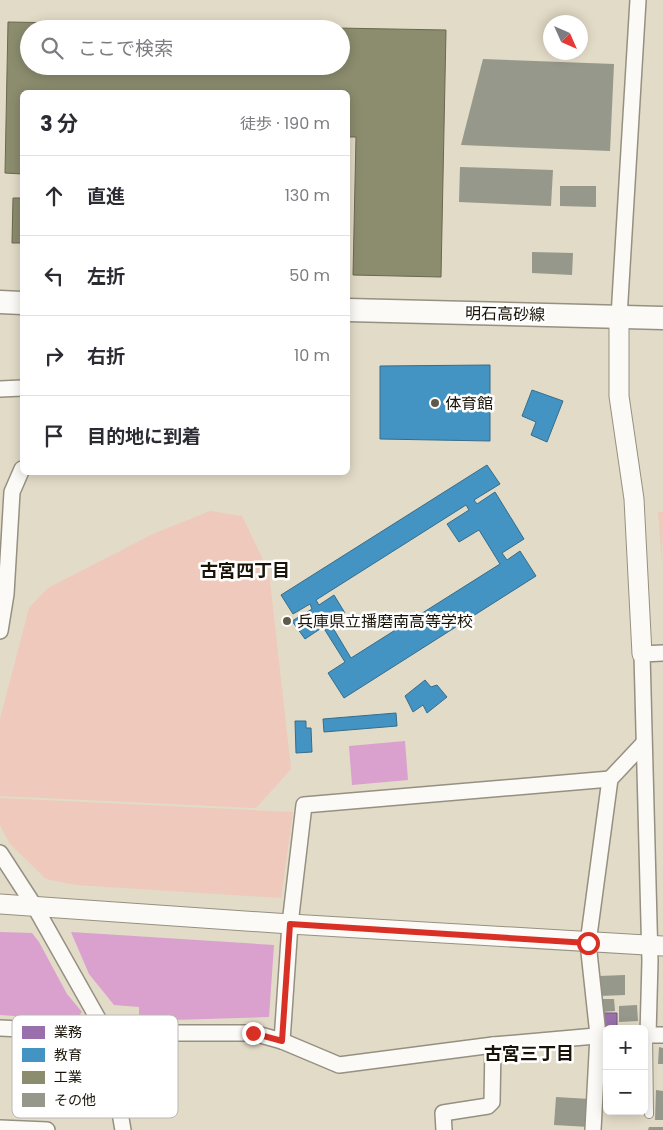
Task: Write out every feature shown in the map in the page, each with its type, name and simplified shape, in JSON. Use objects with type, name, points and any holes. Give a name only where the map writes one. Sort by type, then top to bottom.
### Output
[{"type":"main road","points":[[0,302],[20,303]]},
{"type":"main road","name":"明石高砂線","points":[[350,310],[663,318]]},
{"type":"street","points":[[638,0],[619,317],[619,396],[634,499],[642,654],[644,744],[655,946],[652,1035]]},
{"type":"street","points":[[0,389],[20,388]]},
{"type":"street","points":[[0,631],[6,492],[20,472]]},
{"type":"street","points":[[642,654],[663,653]]},
{"type":"street","points":[[593,1130],[602,1035],[588,943],[610,779],[644,744]]},
{"type":"street","points":[[282,1041],[290,924],[304,805],[610,779]]},
{"type":"street","points":[[0,853],[35,907],[96,1015]]},
{"type":"street","points":[[0,904],[655,946]]},
{"type":"street","points":[[178,1033],[253,1033],[282,1041],[339,1065],[493,1045],[602,1035]]},
{"type":"street","points":[[444,1130],[443,1113],[488,1106],[492,1102],[493,1045]]},
{"type":"street","points":[[0,1128],[47,1130]]},
{"type":"lane","points":[[650,1114],[652,1035]]},
{"type":"shaded area","points":[[210,511],[242,516],[269,572],[291,769],[256,808],[0,796],[0,719],[29,608],[48,588],[153,534]]},
{"type":"shaded area","points":[[658,512],[663,512],[662,564]]},
{"type":"shaded area","points":[[405,741],[408,780],[352,785],[349,746]]},
{"type":"shaded area","points":[[0,798],[293,812],[281,898],[76,885],[46,879],[10,844],[0,825]]},
{"type":"shaded area","points":[[0,932],[32,933],[39,942],[67,994],[82,1012],[79,1015],[0,1015]]},
{"type":"shaded area","points":[[71,932],[274,945],[269,1017],[178,1020],[178,1015],[139,1015],[139,1007],[114,1005],[89,974]]},
{"type":"building: 業務","points":[[599,1013],[617,1013],[617,1025],[603,1025],[603,1028],[600,1028]]},
{"type":"building: 教育","name":"体育館","points":[[490,365],[490,441],[380,439],[380,366]]},
{"type":"building: 教育","points":[[532,390],[563,401],[547,442],[531,435],[536,422],[522,416]]},
{"type":"building: 教育","points":[[487,465],[500,484],[474,500],[477,504],[495,492],[524,539],[502,553],[507,560],[520,551],[536,576],[344,698],[328,673],[345,662],[323,627],[305,639],[292,621],[312,609],[310,604],[293,614],[281,595]],"holes":[[[466,505],[469,510],[447,524],[459,542],[479,530],[500,564],[351,658],[330,623],[345,613],[334,595],[319,605],[316,600]]]},
{"type":"building: 教育","points":[[425,680],[431,687],[437,685],[447,697],[427,713],[423,705],[413,712],[405,696]]},
{"type":"building: 教育","points":[[396,713],[397,726],[324,732],[323,719]]},
{"type":"building: 教育","points":[[295,721],[306,721],[306,728],[311,728],[312,752],[296,753]]},
{"type":"building: 工業","points":[[8,22],[20,22],[20,75],[350,75],[350,28],[446,30],[441,277],[353,275],[356,137],[350,137],[350,90],[20,90],[20,174],[5,173]]},
{"type":"building: 工業","points":[[13,198],[20,198],[20,243],[12,243]]},
{"type":"building: その他","points":[[483,59],[614,64],[610,151],[461,145]]},
{"type":"building: その他","points":[[460,167],[553,170],[551,206],[459,202]]},
{"type":"building: その他","points":[[560,186],[596,186],[596,207],[560,206]]},
{"type":"building: その他","points":[[532,252],[573,253],[572,275],[532,273]]},
{"type":"building: その他","points":[[625,975],[625,995],[600,996],[599,976]]},
{"type":"building: その他","points":[[603,999],[614,999],[615,1011],[603,1012]]},
{"type":"building: その他","points":[[637,1005],[638,1021],[619,1022],[619,1006]]},
{"type":"building: その他","points":[[659,1047],[663,1048],[663,1064],[658,1064]]},
{"type":"building: その他","points":[[656,1090],[663,1091],[663,1120],[655,1120]]},
{"type":"building: その他","points":[[556,1097],[590,1099],[589,1127],[554,1125]]},
{"type":"building: その他","points":[[649,1127],[663,1127],[663,1130],[648,1130]]},
{"type":"place","name":"体育館","points":[[435,403]]},
{"type":"place","name":"兵庫県立播磨南高等学校","points":[[287,621]]},
{"type":"district","name":"古宮四丁目","points":[[245,570]]},
{"type":"district","name":"古宮三丁目","points":[[529,1053]]},
{"type":"route","points":[[253,1033],[282,1041],[290,924],[588,943]]}]
